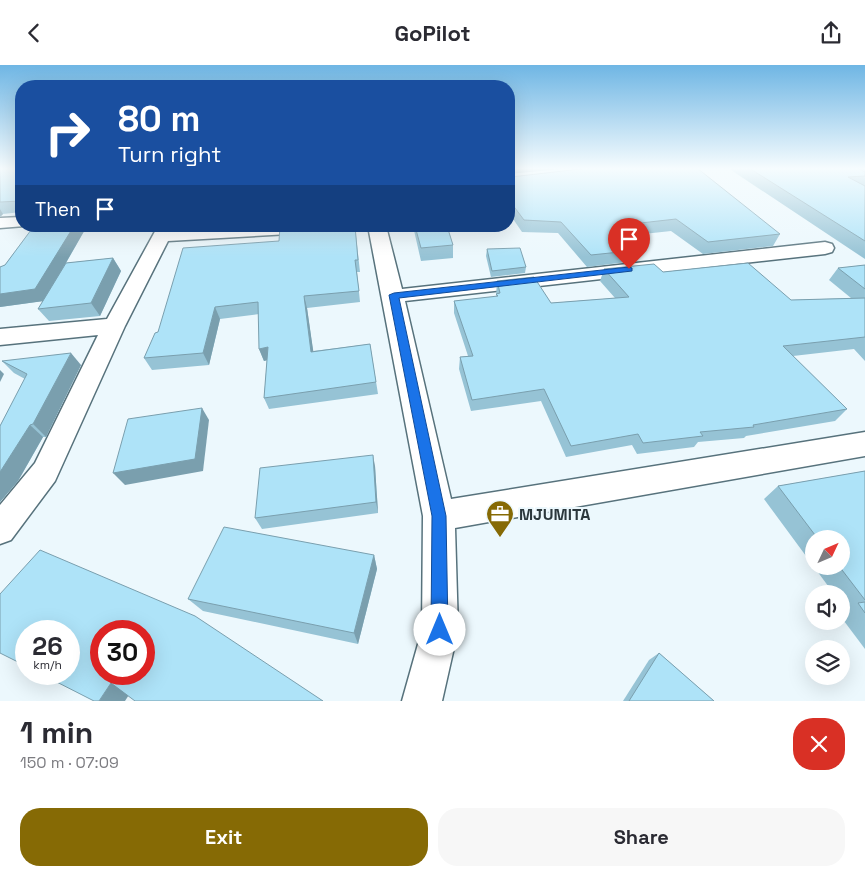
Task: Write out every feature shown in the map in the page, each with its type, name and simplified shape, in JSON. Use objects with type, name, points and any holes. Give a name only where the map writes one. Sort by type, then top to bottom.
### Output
[{"type":"street","points":[[0,223],[15,222]]},
{"type":"street","points":[[0,529],[45,472],[114,327],[164,232]]},
{"type":"street","points":[[378,232],[394,295],[439,516],[440,630],[422,701]]},
{"type":"street","points":[[394,295],[825,248]]},
{"type":"street","points":[[0,337],[114,327]]},
{"type":"street","points":[[439,516],[865,444]]},
{"type":"building","points":[[0,198],[15,198],[15,201],[0,202]]},
{"type":"building","points":[[515,198],[734,198],[780,234],[708,242],[676,219],[614,226],[639,250],[591,255],[561,222],[524,220],[515,208]]},
{"type":"building","points":[[796,198],[865,198],[865,241]]},
{"type":"building","points":[[30,232],[70,232],[35,289],[0,294],[0,267],[5,265]]},
{"type":"building","points":[[280,232],[356,232],[358,260],[355,260],[359,291],[304,296],[311,352],[370,344],[376,382],[264,398],[268,347],[259,349],[258,302],[215,307],[203,353],[144,358],[155,333],[158,332],[183,248],[279,241]]},
{"type":"building","points":[[417,232],[449,232],[453,245],[421,248]]},
{"type":"building","points":[[520,248],[526,267],[492,271],[487,249]]},
{"type":"building","points":[[113,258],[91,303],[38,309],[66,263]]},
{"type":"building","points":[[748,263],[791,300],[865,298],[865,337],[783,346],[847,409],[753,425],[754,427],[700,432],[703,436],[643,443],[638,434],[571,446],[544,389],[472,400],[460,357],[473,356],[454,301],[498,296],[496,294],[500,293],[497,281],[534,277],[551,303],[629,297],[604,269],[654,264],[663,272]]},
{"type":"building","points":[[865,265],[865,289],[838,268]]},
{"type":"building","points":[[71,353],[33,424],[30,425],[0,472],[0,426],[27,374],[2,361]]},
{"type":"building","points":[[202,408],[195,459],[113,473],[128,419]]},
{"type":"building","points":[[373,455],[376,502],[255,518],[260,468]]},
{"type":"building","points":[[865,471],[865,600],[846,575],[850,575],[850,530],[811,530],[778,486]]},
{"type":"building","points":[[224,527],[374,555],[354,633],[188,599]]},
{"type":"building","points":[[40,550],[195,616],[323,701],[135,701],[114,685],[155,685],[155,620],[90,620],[90,685],[110,685],[99,701],[94,701],[63,685],[80,685],[80,620],[15,620],[15,660],[0,653],[0,594]]},
{"type":"building","points":[[865,602],[865,613],[858,603]]},
{"type":"building","points":[[659,653],[714,701],[629,701]]},
{"type":"place","name":"MJUMITA","points":[[500,538]]},
{"type":"route","points":[[440,630],[439,516],[394,295],[629,269]]}]
